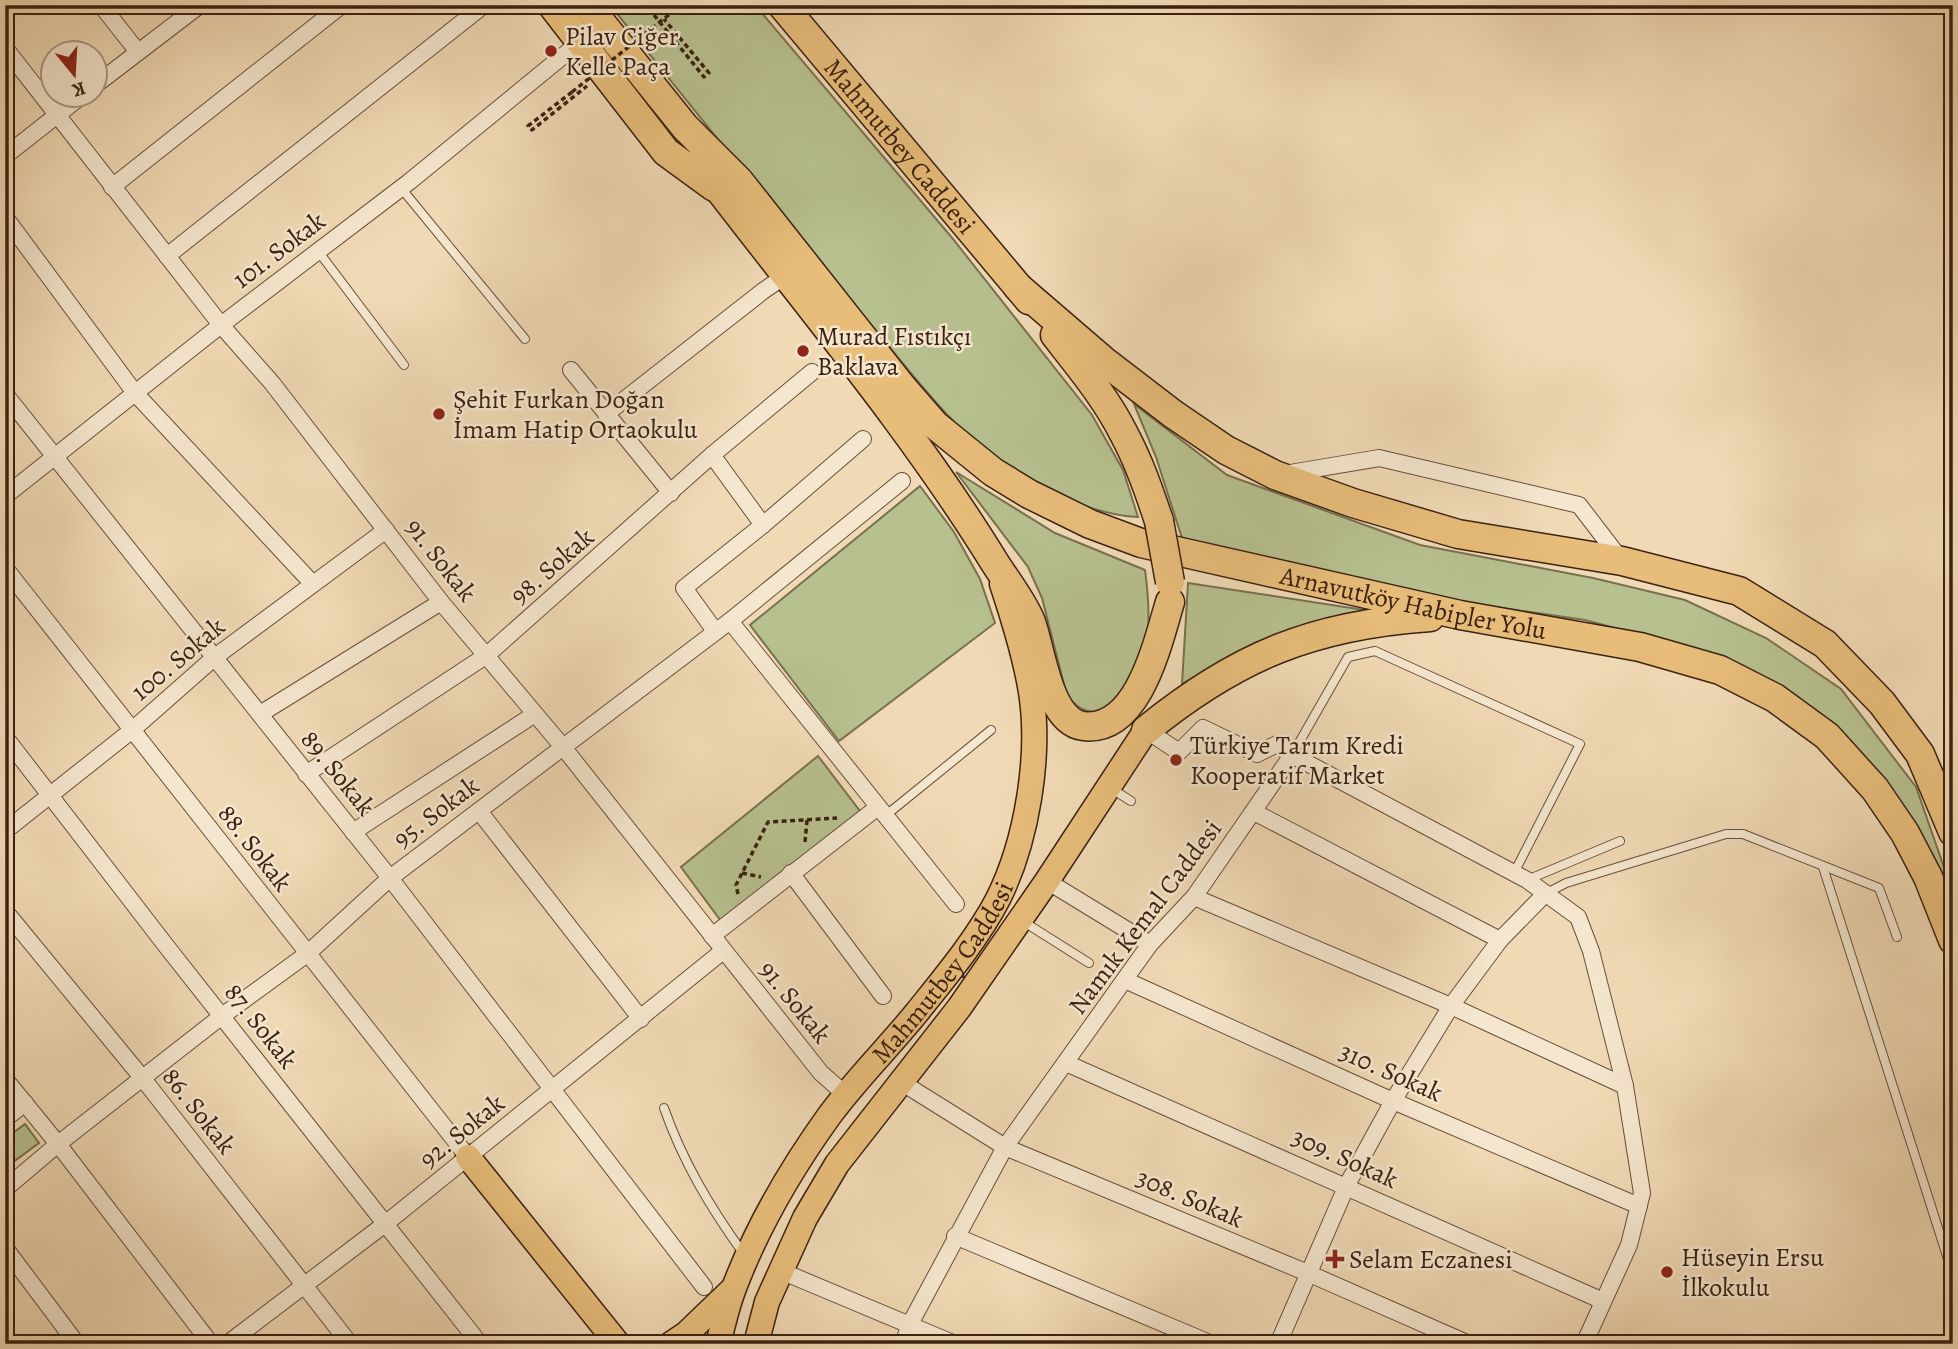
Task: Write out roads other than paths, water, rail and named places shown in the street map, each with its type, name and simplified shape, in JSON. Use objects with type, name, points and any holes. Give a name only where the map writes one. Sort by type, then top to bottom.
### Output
[{"type":"highway","points":[[552,5],[666,152],[722,193]]},
{"type":"highway","points":[[587,5],[685,127],[722,193],[952,496],[1030,620],[1050,688],[1060,710],[1070,721],[1082,726],[1097,725],[1111,721],[1124,710],[1139,689],[1153,659],[1170,592]]},
{"type":"highway","name":"Mahmutbey Caddesi","points":[[782,5],[1018,287]]},
{"type":"highway","name":"Arnavutköy Habipler Yolu","points":[[685,127],[738,181],[902,387],[936,425],[993,472],[1029,494],[1090,524],[1141,543],[1460,615],[1640,648],[1720,670],[1775,698],[1827,736],[1875,789],[1911,844],[1928,877],[1953,940]]},
{"type":"highway","points":[[785,276],[831,299]]},
{"type":"highway","points":[[1018,287],[1104,361],[1172,414],[1226,450],[1275,475],[1353,503],[1458,534],[1622,561],[1739,591],[1825,643],[1882,703],[1920,754],[1953,832]]},
{"type":"highway","points":[[1018,287],[1098,391],[1124,432],[1146,481],[1159,521],[1170,592],[1169,635],[1165,664],[1146,730]]},
{"type":"highway","points":[[1146,730],[1202,688],[1242,664],[1277,648],[1350,627],[1460,615]]},
{"type":"main road","name":"Mahmutbey Caddesi","points":[[718,1344],[733,1289],[768,1212],[805,1152],[846,1095],[918,1012],[979,930],[998,898],[1012,865],[1027,811],[1035,744],[1031,693],[1018,634],[994,561]]},
{"type":"main road","name":"Mahmutbey Caddesi","points":[[756,1344],[767,1302],[805,1218],[837,1164],[959,1007],[1047,881],[1146,730]]},
{"type":"main road","points":[[468,1157],[618,1344]]},
{"type":"main road","points":[[671,1344],[686,1334],[733,1289]]},
{"type":"street","points":[[101,5],[138,52]]},
{"type":"street","points":[[108,75],[200,5]]},
{"type":"street","points":[[112,187],[342,5]]},
{"type":"street","points":[[167,256],[484,5]]},
{"type":"street","name":"101. Sokak","points":[[5,496],[221,325],[401,188],[580,42]]},
{"type":"street","name":"91. Sokak","points":[[5,48],[221,325],[272,383],[441,601],[563,747],[821,1073],[846,1095]]},
{"type":"street","points":[[5,156],[66,108]]},
{"type":"street","points":[[5,217],[135,393],[312,583]]},
{"type":"street","points":[[607,414],[763,290],[785,276]]},
{"type":"street","points":[[571,370],[671,493]]},
{"type":"street","name":"98. Sokak","points":[[306,774],[487,656],[712,455],[812,372]]},
{"type":"street","name":"89. Sokak","points":[[5,394],[390,878],[704,1287]]},
{"type":"street","points":[[715,632],[684,588],[763,525],[863,439]]},
{"type":"street","points":[[712,455],[763,525]]},
{"type":"street","points":[[1275,475],[1378,458],[1579,505],[1622,561]]},
{"type":"street","name":"95. Sokak","points":[[5,1189],[58,1144],[144,1080],[222,1016],[307,954],[390,878],[730,621],[902,481]]},
{"type":"street","name":"100. Sokak","points":[[5,831],[131,731],[215,657],[386,530]]},
{"type":"street","name":"88. Sokak","points":[[5,568],[468,1157]]},
{"type":"street","points":[[260,714],[441,601]]},
{"type":"street","points":[[730,621],[956,904]]},
{"type":"street","points":[[353,832],[535,714]]},
{"type":"street","points":[[1146,730],[1179,752],[1203,728],[1257,754],[1277,744],[1292,755],[1520,876],[1578,917],[1591,951],[1625,1086],[1642,1193],[1629,1245],[1584,1344]]},
{"type":"street","name":"87. Sokak","points":[[5,737],[480,1344]]},
{"type":"street","name":"Namık Kemal Caddesi","points":[[903,1344],[910,1324],[955,1236],[1005,1147],[1150,944],[1194,897],[1292,755]]},
{"type":"street","points":[[479,811],[640,1019]]},
{"type":"street","points":[[712,936],[864,816],[881,811]]},
{"type":"street","points":[[1254,812],[1500,940]]},
{"type":"street","points":[[791,873],[883,996]]},
{"type":"street","points":[[1047,881],[1150,944]]},
{"type":"street","points":[[1278,1344],[1347,1185],[1393,1101],[1451,1006],[1500,940],[1545,894]]},
{"type":"street","points":[[1194,897],[1451,1006],[1625,1086]]},
{"type":"street","name":"86. Sokak","points":[[5,911],[144,1080],[350,1344]]},
{"type":"street","name":"92. Sokak","points":[[227,1344],[385,1224],[723,951]]},
{"type":"street","name":"310. Sokak","points":[[1125,980],[1393,1101],[1639,1206]]},
{"type":"street","name":"309. Sokak","points":[[1066,1063],[1347,1185],[1603,1301]]},
{"type":"street","points":[[5,1079],[211,1344]]},
{"type":"street","name":"308. Sokak","points":[[901,1082],[1005,1147],[1310,1274],[1469,1344]]},
{"type":"street","points":[[5,1119],[25,1103]]},
{"type":"street","points":[[955,1236],[1212,1344]]},
{"type":"street","points":[[5,1248],[77,1344]]},
{"type":"street","points":[[781,1271],[954,1344]]},
{"type":"lane","points":[[401,188],[525,339]]},
{"type":"lane","points":[[318,251],[404,365]]},
{"type":"lane","points":[[1292,755],[1348,657],[1375,651],[1580,744],[1520,876]]},
{"type":"lane","points":[[881,811],[991,730]]},
{"type":"lane","points":[[1109,788],[1130,801]]},
{"type":"lane","points":[[1545,894],[1566,883],[1726,834],[1743,834],[1879,888],[1897,937]]},
{"type":"lane","points":[[1520,876],[1620,841]]},
{"type":"lane","points":[[1823,867],[1953,1275]]},
{"type":"lane","points":[[1020,919],[1089,963]]},
{"type":"lane","points":[[664,1108],[684,1160],[697,1184],[747,1259]]},
{"type":"place","name":"Pilav Ciğer Kelle Paça","points":[[551,51]]},
{"type":"place","name":"Murad Fıstıkçı Baklava","points":[[803,351]]},
{"type":"place","name":"Şehit Furkan Doğan İmam Hatip Ortaokulu","points":[[439,414]]},
{"type":"place","name":"Türkiye Tarım Kredi Kooperatif Market","points":[[1176,760]]},
{"type":"place","name":"Selam Eczanesi","points":[[1335,1259]]},
{"type":"place","name":"Hüseyin Ersu İlkokulu","points":[[1667,1272]]}]
